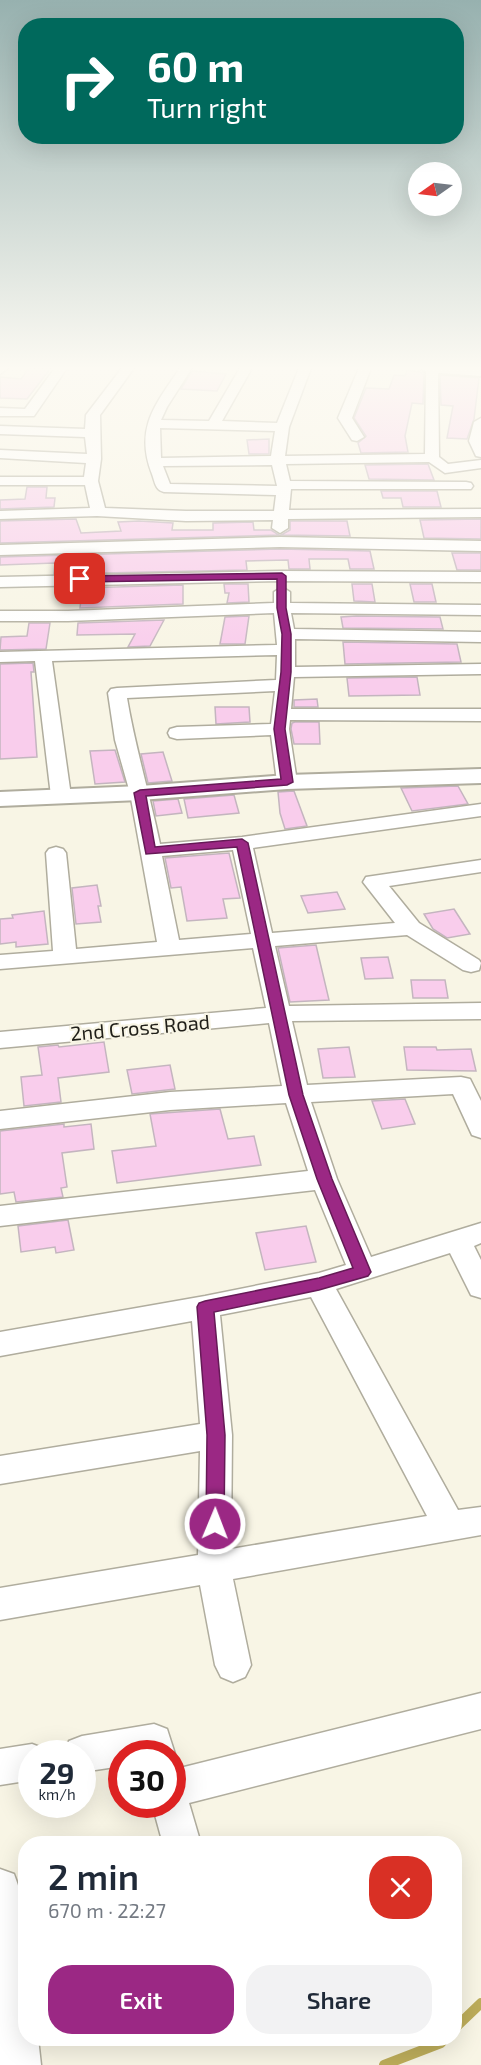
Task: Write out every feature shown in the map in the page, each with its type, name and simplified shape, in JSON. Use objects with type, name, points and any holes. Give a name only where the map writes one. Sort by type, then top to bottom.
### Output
[{"type":"street","points":[[94,464],[92,482],[99,508],[97,512]]},
{"type":"street","points":[[155,464],[164,488],[466,486]]},
{"type":"street","points":[[279,464],[284,488],[281,514],[281,559],[282,608],[286,642],[281,722],[287,782]]},
{"type":"street","points":[[440,464],[466,486],[474,490],[481,490]]},
{"type":"street","points":[[445,469],[478,464]]},
{"type":"street","points":[[0,481],[92,482]]},
{"type":"street","points":[[0,515],[97,512],[186,516],[481,513]]},
{"type":"street","points":[[0,582],[281,559],[481,546]]},
{"type":"street","points":[[0,550],[281,559],[481,577]]},
{"type":"street","points":[[0,616],[68,616],[282,608],[481,610]]},
{"type":"street","points":[[0,657],[43,657],[286,642],[481,637]]},
{"type":"street","points":[[43,657],[61,796]]},
{"type":"street","points":[[170,948],[140,793],[124,740],[117,693],[285,678],[481,669]]},
{"type":"street","points":[[177,733],[281,722],[481,715]]},
{"type":"street","points":[[0,799],[140,793],[287,782],[481,776]]},
{"type":"street","points":[[150,851],[242,843],[481,810]]},
{"type":"street","points":[[242,843],[296,1095],[324,1179],[363,1272]]},
{"type":"street","points":[[56,853],[65,956]]},
{"type":"street","points":[[471,965],[411,928],[374,882],[481,866]]},
{"type":"street","points":[[0,962],[411,928]]},
{"type":"street","name":"2nd Cross Road","points":[[0,1040],[280,1014],[481,1011]]},
{"type":"street","points":[[0,1120],[170,1101],[471,1084],[481,1129]]},
{"type":"street","points":[[0,1216],[324,1179]]},
{"type":"street","points":[[0,1344],[319,1284],[470,1237],[481,1287]]},
{"type":"street","points":[[0,1604],[466,1524],[319,1284]]},
{"type":"street","points":[[205,1307],[216,1435],[214,1568],[233,1665]]},
{"type":"street","points":[[0,1470],[216,1435]]},
{"type":"street","points":[[186,1786],[481,1712]]},
{"type":"street","points":[[0,1767],[18,1764]]},
{"type":"street","points":[[175,1818],[180,1836]]},
{"type":"street","points":[[0,1888],[20,2065]]},
{"type":"building","points":[[428,464],[434,480],[369,479],[365,465]]},
{"type":"building","points":[[27,487],[47,487],[46,498],[55,498],[54,507],[0,509],[0,500],[25,499]]},
{"type":"building","points":[[381,491],[437,491],[441,507],[403,507],[401,498],[383,498]]},
{"type":"building","points":[[76,519],[81,533],[121,531],[118,522],[173,523],[172,530],[213,530],[213,523],[253,522],[254,530],[271,530],[279,535],[0,543],[0,521]]},
{"type":"building","points":[[481,519],[481,539],[424,538],[420,520]]},
{"type":"building","points":[[290,521],[347,521],[350,536],[281,535],[290,530]]},
{"type":"building","points":[[280,549],[370,551],[374,569],[350,569],[348,559],[309,559],[310,569],[289,569],[288,560],[246,561],[247,570],[54,574],[55,563],[0,565],[0,557]]},
{"type":"building","points":[[452,553],[481,553],[481,570],[457,570]]},
{"type":"building","points":[[224,584],[248,584],[249,602],[227,603],[229,593],[225,593]]},
{"type":"building","points":[[352,584],[372,584],[375,602],[354,601]]},
{"type":"building","points":[[410,584],[432,584],[436,602],[414,602]]},
{"type":"building","points":[[183,585],[183,604],[80,608],[82,588]]},
{"type":"building","points":[[249,616],[245,644],[220,644],[225,617]]},
{"type":"building","points":[[341,617],[440,617],[443,629],[343,628]]},
{"type":"building","points":[[164,620],[150,646],[128,647],[135,634],[77,635],[78,623]]},
{"type":"building","points":[[29,623],[50,623],[46,649],[0,650],[1,637],[27,636]]},
{"type":"building","points":[[343,642],[457,644],[461,662],[345,664]]},
{"type":"building","points":[[33,663],[34,672],[31,672],[37,757],[0,759],[0,664]]},
{"type":"building","points":[[417,677],[420,695],[349,696],[347,678]]},
{"type":"building","points":[[317,699],[318,707],[294,707],[294,700]]},
{"type":"building","points":[[215,707],[249,707],[250,722],[216,724]]},
{"type":"building","points":[[319,722],[320,744],[294,744],[291,729],[292,723]]},
{"type":"building","points":[[115,750],[125,782],[95,784],[90,751]]},
{"type":"building","points":[[163,752],[172,781],[148,783],[141,754]]},
{"type":"building","points":[[458,786],[468,804],[412,811],[401,788]]},
{"type":"building","points":[[294,791],[307,826],[285,829],[280,813],[278,792]]},
{"type":"building","points":[[234,795],[239,813],[188,818],[184,799]]},
{"type":"building","points":[[178,799],[182,813],[156,816],[153,801]]},
{"type":"building","points":[[229,853],[240,898],[223,899],[227,918],[187,921],[181,887],[171,888],[165,858]]},
{"type":"building","points":[[97,885],[101,922],[76,924],[72,888]]},
{"type":"building","points":[[337,892],[345,909],[308,913],[301,896]]},
{"type":"building","points":[[454,909],[470,934],[447,938],[433,929],[424,914]]},
{"type":"building","points":[[44,911],[48,944],[16,947],[16,942],[0,944],[0,919]]},
{"type":"building","points":[[316,945],[329,1000],[290,1002],[278,948]]},
{"type":"building","points":[[388,957],[393,978],[365,979],[361,958]]},
{"type":"building","points":[[411,980],[445,980],[448,998],[413,998]]},
{"type":"building","points":[[104,1042],[109,1072],[58,1078],[61,1102],[24,1106],[21,1077],[42,1075],[38,1047]]},
{"type":"building","points":[[349,1047],[355,1077],[323,1078],[318,1049]]},
{"type":"building","points":[[404,1047],[436,1047],[437,1050],[471,1049],[476,1071],[407,1070]]},
{"type":"building","points":[[170,1065],[175,1089],[132,1094],[127,1070]]},
{"type":"building","points":[[405,1099],[415,1124],[382,1129],[372,1101]]},
{"type":"building","points":[[220,1109],[228,1139],[254,1136],[261,1165],[117,1183],[112,1151],[156,1146],[150,1114]]},
{"type":"building","points":[[64,1124],[64,1127],[91,1124],[94,1149],[62,1153],[67,1187],[61,1188],[63,1197],[16,1202],[14,1192],[0,1194],[0,1131]]},
{"type":"building","points":[[68,1220],[74,1250],[56,1253],[55,1247],[21,1252],[18,1226]]},
{"type":"building","points":[[306,1226],[316,1262],[265,1270],[256,1233]]},
{"type":"waterway","points":[[462,2021],[481,2003]]},
{"type":"waterway","points":[[384,2065],[433,2046]]},
{"type":"route","points":[[80,579],[282,576],[286,672],[280,729],[287,782],[140,793],[150,851],[242,843],[296,1095],[324,1179],[363,1272],[319,1284],[205,1307],[216,1435],[215,1524]]}]
